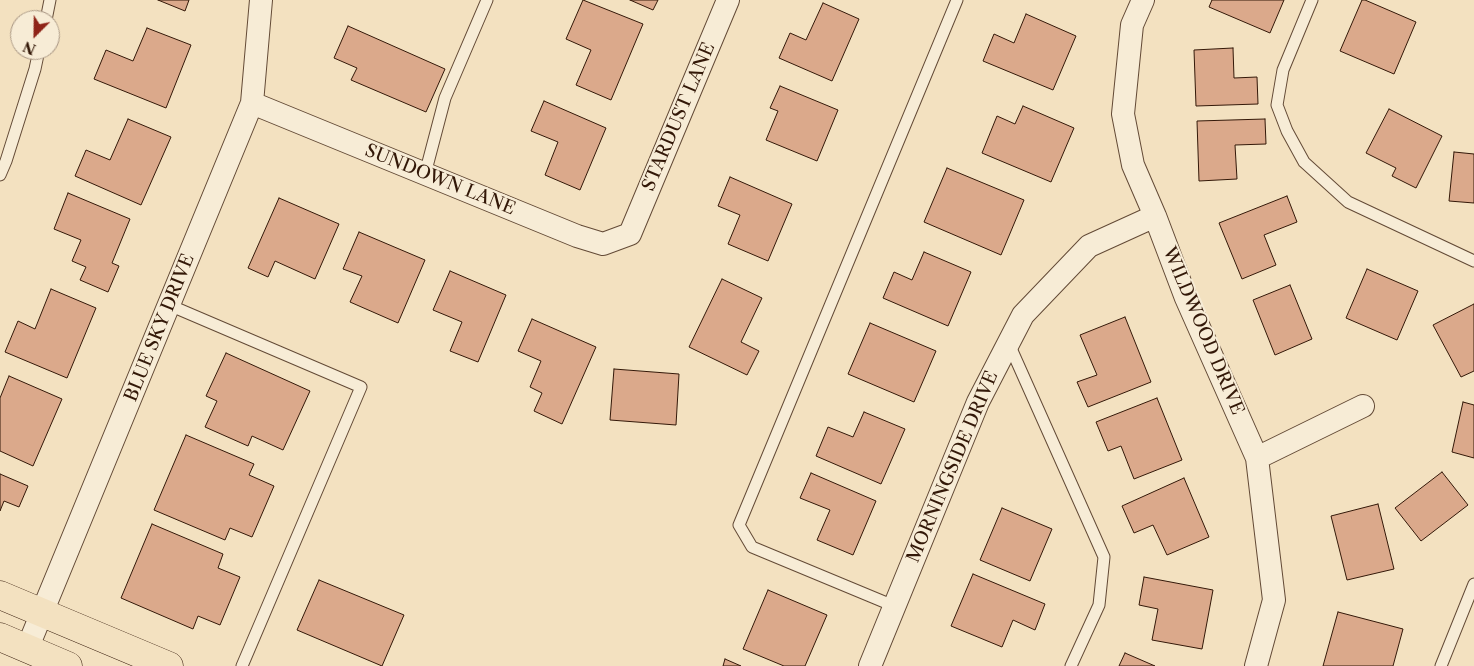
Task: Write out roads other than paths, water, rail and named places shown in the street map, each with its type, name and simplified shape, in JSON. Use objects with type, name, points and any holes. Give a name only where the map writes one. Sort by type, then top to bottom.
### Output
[{"type":"main road","points":[[0,594],[169,666]]},
{"type":"main road","points":[[0,637],[68,666]]},
{"type":"street","name":"BLUE SKY DRIVE","points":[[27,649],[252,104],[261,0]]},
{"type":"street","name":"STARDUST LANE","points":[[630,234],[728,0]]},
{"type":"street","name":"WILDWOOD DRIVE","points":[[1142,0],[1132,25],[1123,114],[1133,165],[1155,216],[1186,298],[1257,458],[1274,600],[1256,666]]},
{"type":"street","name":"SUNDOWN LANE","points":[[252,104],[577,236],[603,244],[630,234]]},
{"type":"street","name":"MORNINGSIDE DRIVE","points":[[870,666],[978,402],[1023,315],[1089,246],[1155,216]]},
{"type":"street","points":[[1257,458],[1363,406]]},
{"type":"lane","points":[[425,174],[445,98],[487,0]]},
{"type":"lane","points":[[894,606],[752,547],[739,525],[956,0]]},
{"type":"lane","points":[[1312,0],[1283,70],[1277,105],[1287,131],[1304,162],[1348,202],[1474,261]]},
{"type":"lane","points":[[0,176],[37,60]]},
{"type":"lane","points":[[170,304],[361,387],[242,666]]},
{"type":"lane","points":[[1008,343],[1104,557],[1099,605],[1072,666]]},
{"type":"lane","points":[[1441,666],[1474,584]]}]
